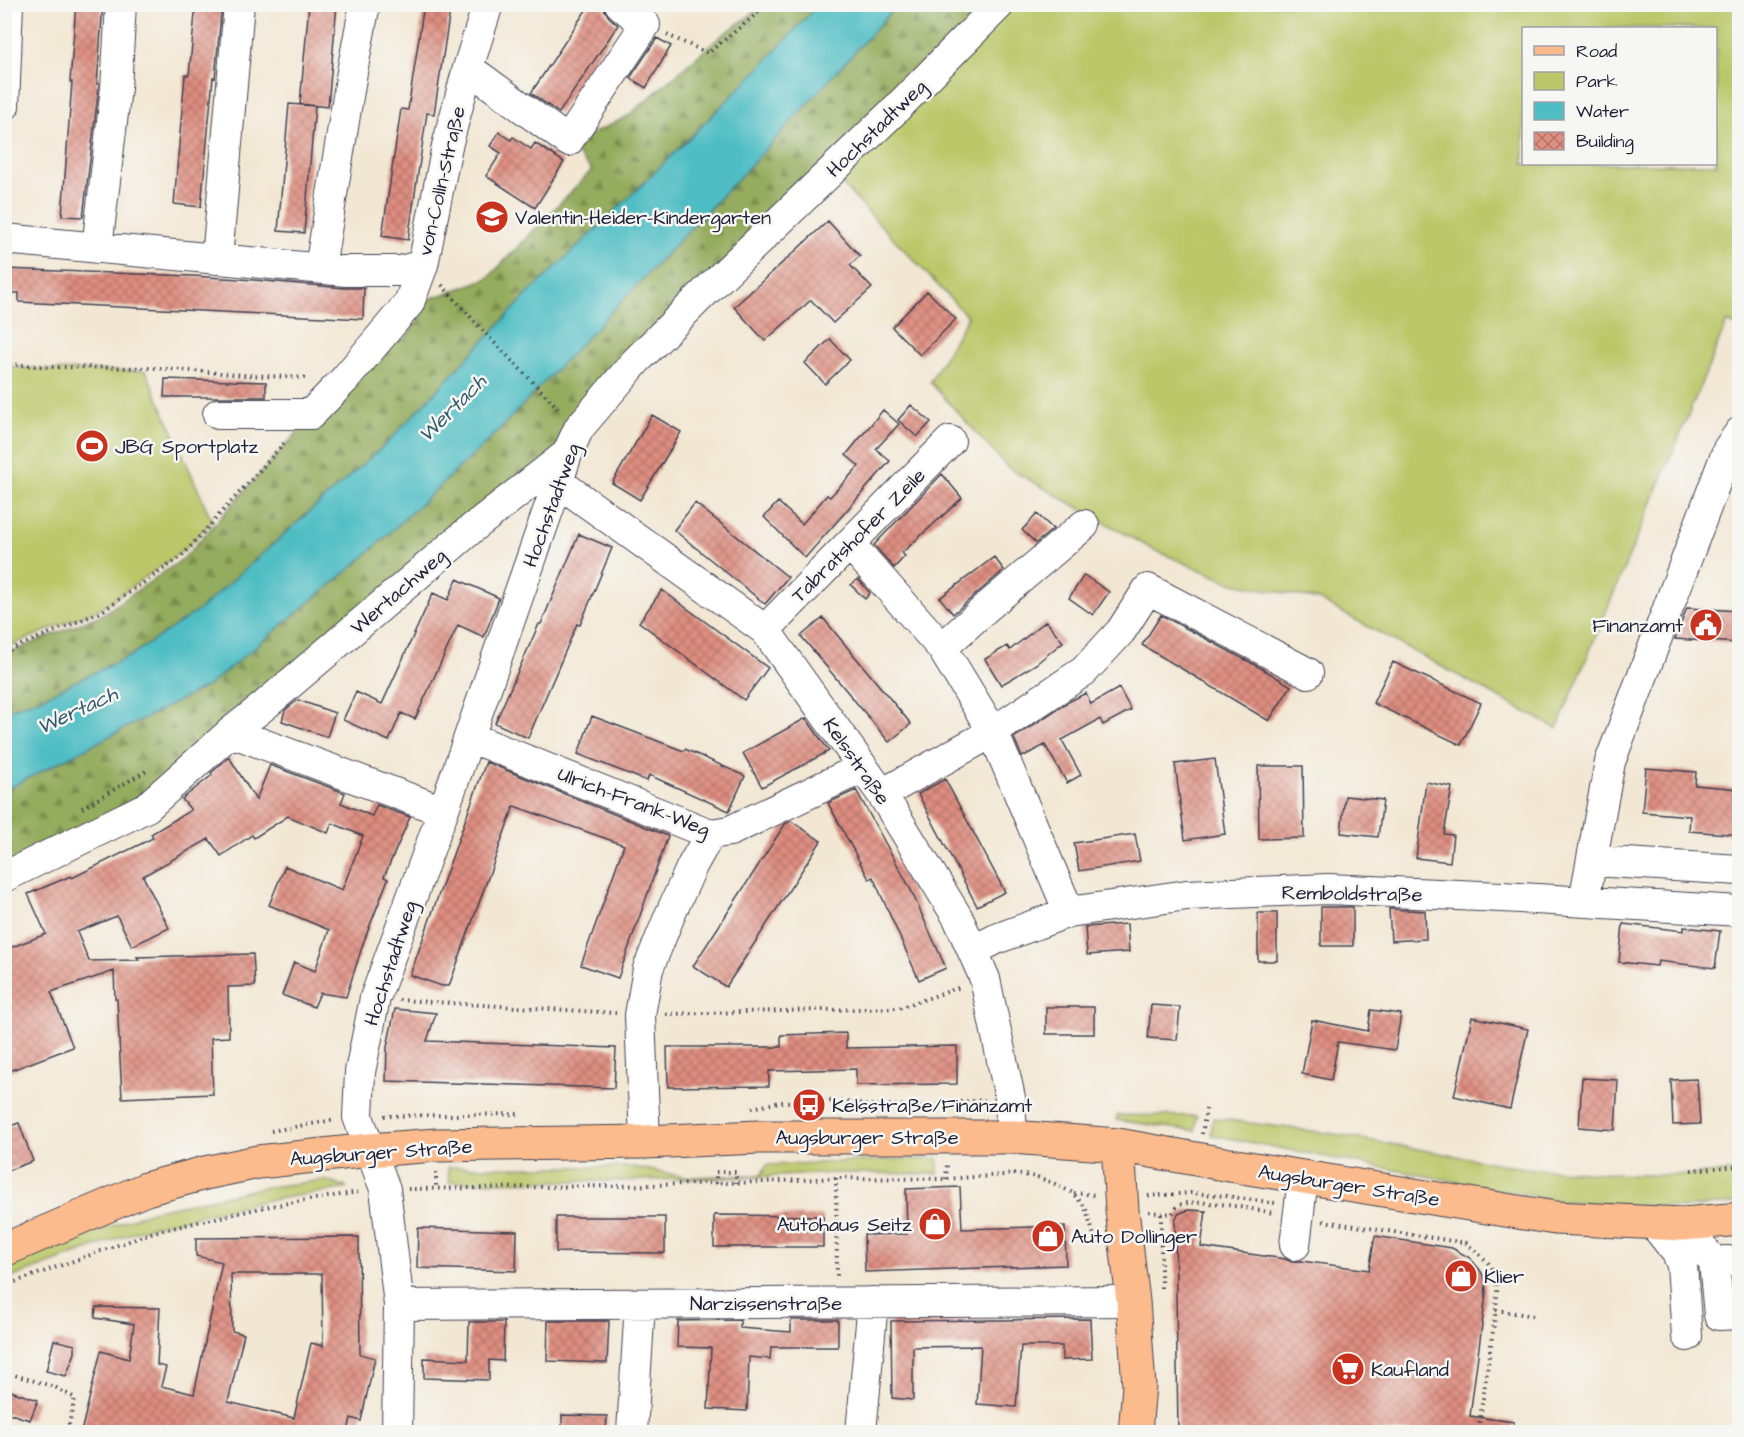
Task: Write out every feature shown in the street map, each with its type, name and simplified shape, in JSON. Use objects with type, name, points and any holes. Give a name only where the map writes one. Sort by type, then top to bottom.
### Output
[{"type":"main road","name":"Augsburger Straße","points":[[4,1250],[146,1189],[258,1162],[436,1145],[645,1142],[759,1137],[1012,1137],[1118,1145],[1303,1178],[1555,1218],[1669,1224],[1740,1219]]},
{"type":"main road","points":[[1118,1145],[1139,1386],[1135,1432]]},
{"type":"street","points":[[4,106],[9,4]]},
{"type":"street","points":[[97,248],[116,88],[121,4]]},
{"type":"street","points":[[217,259],[239,4]]},
{"type":"street","points":[[320,268],[365,4]]},
{"type":"street","name":"von-Colln-Straße","points":[[4,239],[346,271],[401,271],[423,265],[447,146],[488,4]]},
{"type":"street","points":[[468,68],[568,141],[645,25],[620,4]]},
{"type":"street","name":"Hochstadtweg","points":[[397,1432],[399,1305],[385,1189],[358,1117],[360,1072],[375,998],[443,812],[567,454],[579,428],[636,361],[893,112],[1000,4]]},
{"type":"street","points":[[218,414],[311,414],[345,379],[409,303],[423,265]]},
{"type":"street","points":[[1584,901],[1610,762],[1728,449],[1740,432]]},
{"type":"street","name":"Tabratshofer Zeile","points":[[765,630],[950,441]]},
{"type":"street","name":"Wertachweg","points":[[4,877],[147,807],[231,732],[470,530],[567,454]]},
{"type":"street","name":"Kelsstraße","points":[[558,482],[765,630],[882,794],[958,918],[985,979],[1010,1098],[1012,1137]]},
{"type":"street","points":[[942,648],[1084,525]]},
{"type":"street","points":[[850,543],[942,648],[993,732],[1069,912]]},
{"type":"street","points":[[882,794],[993,732],[1084,670],[1121,632],[1148,589],[1308,673]]},
{"type":"street","points":[[231,732],[443,812]]},
{"type":"street","name":"Ulrich-Frank-Weg","points":[[469,737],[711,834],[730,831],[862,768]]},
{"type":"street","points":[[645,1142],[640,1015],[648,969],[679,895],[711,834]]},
{"type":"street","points":[[1593,861],[1740,870]]},
{"type":"street","name":"Remboldstraße","points":[[973,951],[996,939],[1069,912],[1187,895],[1328,889],[1740,911]]},
{"type":"street","points":[[1297,1231],[1303,1178]]},
{"type":"street","points":[[1669,1224],[1721,1273],[1719,1315],[1740,1314]]},
{"type":"street","points":[[1669,1224],[1682,1265],[1687,1336]]},
{"type":"street","name":"Narzissenstraße","points":[[399,1305],[1133,1301]]},
{"type":"street","points":[[861,1432],[873,1302]]},
{"type":"street","points":[[632,1432],[640,1304]]},
{"type":"path","points":[[645,25],[708,53],[770,4]]},
{"type":"path","points":[[423,265],[561,411]]},
{"type":"path","points":[[4,364],[53,368],[156,368],[245,375],[345,379]]},
{"type":"path","points":[[4,652],[101,612],[182,557],[311,414]]},
{"type":"path","points":[[73,813],[151,768]]},
{"type":"path","points":[[375,998],[640,1015],[899,1008],[985,979]]},
{"type":"path","points":[[1691,1170],[1740,1166]]},
{"type":"path","points":[[716,1184],[716,1172],[736,1172],[736,1183]]},
{"type":"path","points":[[4,1286],[154,1232],[270,1206],[385,1189],[716,1184],[836,1178],[946,1179],[1018,1174],[1036,1177],[1055,1184],[1073,1193],[1085,1207]]},
{"type":"path","points":[[836,1178],[837,1303]]},
{"type":"path","points":[[1161,1214],[1172,1214],[1179,1205],[1208,1203],[1297,1231],[1466,1243],[1492,1269],[1496,1278],[1497,1291],[1478,1432]]},
{"type":"path","points":[[1496,1310],[1534,1316]]},
{"type":"path","points":[[4,1372],[55,1387],[75,1398],[67,1432]]},
{"type":"green space","points":[[764,5],[818,5],[756,72],[529,293],[387,443],[199,610],[130,656],[41,698],[5,711],[4,655],[103,614],[184,558],[388,332],[404,340],[421,316],[412,304],[488,278],[592,170],[570,147],[573,143],[628,116],[721,36]]},
{"type":"green space","points":[[897,5],[991,5],[562,453],[144,803],[5,870],[5,790],[209,685],[356,564],[491,438],[767,148]]},
{"type":"green space","points":[[1007,5],[1739,5],[1739,327],[1727,322],[1557,729],[1319,600],[1229,582],[1152,549],[1008,468],[930,382],[968,317],[835,177]]},
{"type":"green space","name":"JBG Sportplatz","points":[[5,366],[52,370],[146,371],[212,521],[184,550],[101,608],[5,648]]},
{"type":"green space","points":[[1117,1115],[1197,1116],[1195,1131],[1116,1120]]},
{"type":"green space","points":[[1213,1118],[1334,1134],[1523,1168],[1632,1175],[1690,1175],[1739,1171],[1739,1203],[1684,1208],[1559,1201],[1211,1135]]},
{"type":"green space","points":[[938,1158],[938,1174],[835,1173],[610,1181],[449,1182],[448,1167],[634,1167],[685,1177],[761,1175],[767,1165]]},
{"type":"green space","points":[[324,1180],[348,1188],[264,1201],[149,1227],[5,1280],[5,1266],[152,1211],[261,1188]]},
{"type":"water","name":"Wertach","points":[[818,5],[897,5],[767,148],[491,438],[356,564],[209,685],[5,790],[5,711],[41,698],[130,656],[199,610],[387,443],[529,293],[756,72]]},
{"type":"building","points":[[76,4],[103,4],[97,84],[99,86],[83,217],[62,216]]},
{"type":"building","points":[[196,4],[222,4],[201,207],[174,204],[185,75],[189,75]]},
{"type":"building","points":[[309,4],[337,4],[328,107],[300,104]]},
{"type":"building","points":[[424,4],[451,4],[434,114],[427,113],[408,240],[382,236],[401,109],[408,110]]},
{"type":"building","points":[[590,4],[599,4],[603,7],[618,25],[559,113],[531,93]]},
{"type":"building","points":[[657,38],[671,46],[646,88],[630,78]]},
{"type":"building","points":[[289,104],[315,106],[304,233],[278,231]]},
{"type":"building","points":[[499,132],[511,140],[513,137],[531,149],[535,143],[564,162],[535,208],[486,176],[501,153],[490,146]]},
{"type":"building","points":[[828,221],[860,256],[850,265],[872,288],[833,323],[811,300],[765,341],[734,307]]},
{"type":"building","points":[[4,269],[193,276],[364,288],[363,319],[19,302],[19,293],[4,293]]},
{"type":"building","points":[[927,291],[956,319],[920,355],[892,327]]},
{"type":"building","points":[[830,339],[850,360],[825,384],[805,363]]},
{"type":"building","points":[[165,379],[266,382],[266,397],[164,397]]},
{"type":"building","points":[[911,405],[931,422],[917,437],[898,420]]},
{"type":"building","points":[[883,410],[899,424],[876,449],[890,461],[805,558],[764,517],[778,502],[802,524],[827,495],[830,497],[859,466],[846,455]]},
{"type":"building","points":[[652,415],[681,432],[640,500],[612,483]]},
{"type":"building","points":[[942,474],[962,498],[902,553],[905,556],[894,568],[874,545]]},
{"type":"building","points":[[695,503],[788,577],[765,604],[674,530]]},
{"type":"building","points":[[1037,514],[1053,529],[1036,543],[1022,530]]},
{"type":"building","points":[[579,534],[612,548],[580,625],[577,624],[528,738],[495,723],[539,624],[541,624]]},
{"type":"building","points":[[994,557],[1004,570],[953,614],[940,598]]},
{"type":"building","points":[[1084,575],[1109,592],[1093,615],[1069,598]]},
{"type":"building","points":[[457,579],[499,598],[484,637],[458,625],[415,719],[401,713],[389,741],[343,720],[356,692],[382,704],[433,593],[448,600]]},
{"type":"building","points":[[858,579],[870,593],[865,599],[851,585]]},
{"type":"building","points":[[662,590],[768,668],[744,700],[639,622]]},
{"type":"building","name":"Finanzamt","points":[[1687,608],[1740,611],[1740,643],[1675,639]]},
{"type":"building","points":[[1161,615],[1291,686],[1269,721],[1142,645]]},
{"type":"building","points":[[823,618],[911,724],[889,742],[801,636]]},
{"type":"building","points":[[1046,621],[1063,642],[1036,664],[1001,685],[985,659],[1007,646],[1010,650]]},
{"type":"building","points":[[1393,662],[1481,703],[1461,745],[1373,703]]},
{"type":"building","points":[[1119,688],[1131,710],[1103,725],[1100,719],[1062,740],[1081,775],[1067,783],[1045,745],[1022,757],[1014,738],[1068,702],[1086,693],[1091,704]]},
{"type":"building","points":[[298,700],[335,713],[327,737],[282,721],[285,710]]},
{"type":"building","points":[[592,716],[684,751],[685,749],[745,776],[729,811],[649,775],[647,781],[578,754]]},
{"type":"building","points":[[806,718],[829,751],[762,787],[743,753]]},
{"type":"building","points":[[229,757],[256,800],[270,765],[345,793],[341,803],[372,816],[377,805],[410,817],[384,877],[388,879],[364,941],[346,997],[320,993],[314,1007],[282,995],[294,962],[315,971],[329,930],[269,905],[285,866],[342,890],[363,836],[332,823],[328,833],[288,816],[254,838],[252,835],[221,856],[209,839],[143,876],[169,928],[132,946],[117,916],[77,932],[89,961],[139,960],[137,957],[253,954],[255,986],[228,987],[229,1037],[211,1038],[213,1094],[122,1098],[114,971],[51,992],[73,1047],[4,1073],[4,950],[46,934],[28,894],[71,876],[72,878],[153,838],[151,834],[191,810],[182,799],[212,775],[211,773]]},
{"type":"building","points":[[1215,759],[1225,834],[1185,840],[1175,764]]},
{"type":"building","points":[[486,762],[668,836],[618,978],[581,965],[624,845],[514,806],[449,986],[442,986],[410,975]]},
{"type":"building","points":[[1258,766],[1303,766],[1304,838],[1259,839]]},
{"type":"building","points":[[1646,768],[1696,772],[1695,785],[1740,789],[1740,835],[1689,831],[1690,816],[1642,812]]},
{"type":"building","points":[[945,779],[1005,892],[977,906],[918,794]]},
{"type":"building","points":[[1426,782],[1452,787],[1444,834],[1453,835],[1450,862],[1416,858]]},
{"type":"building","points":[[856,790],[909,886],[946,968],[919,980],[873,877],[869,879],[828,803]]},
{"type":"building","points":[[1345,796],[1383,800],[1378,837],[1341,833]]},
{"type":"building","points":[[791,821],[821,841],[726,987],[693,966],[785,824]]},
{"type":"building","points":[[1135,834],[1140,861],[1079,871],[1074,843]]},
{"type":"building","points":[[1321,907],[1353,907],[1353,946],[1321,946]]},
{"type":"building","points":[[1389,909],[1425,911],[1426,939],[1391,941]]},
{"type":"building","points":[[1258,913],[1277,913],[1277,961],[1258,961]]},
{"type":"building","points":[[1127,924],[1129,952],[1087,955],[1085,927]]},
{"type":"building","points":[[1623,924],[1684,931],[1684,927],[1720,931],[1715,968],[1658,961],[1657,966],[1619,962]]},
{"type":"building","points":[[1151,1005],[1180,1007],[1177,1040],[1148,1038]]},
{"type":"building","points":[[1046,1007],[1094,1007],[1094,1034],[1046,1034]]},
{"type":"building","points":[[395,1009],[436,1013],[427,1041],[616,1048],[614,1088],[386,1081],[387,1047]]},
{"type":"building","points":[[1371,1010],[1401,1014],[1395,1050],[1338,1042],[1331,1080],[1302,1074],[1312,1020],[1368,1031]]},
{"type":"building","points":[[1472,1017],[1528,1029],[1510,1109],[1454,1096]]},
{"type":"building","points":[[846,1033],[846,1048],[957,1046],[957,1084],[856,1085],[856,1069],[769,1071],[769,1086],[668,1087],[667,1047],[781,1047],[781,1035]]},
{"type":"building","points":[[1582,1078],[1618,1080],[1615,1130],[1579,1127]]},
{"type":"building","points":[[1697,1079],[1700,1124],[1673,1125],[1671,1080]]},
{"type":"building","points":[[19,1123],[33,1161],[4,1172],[4,1128]]},
{"type":"building","points":[[960,1187],[962,1229],[1065,1226],[1066,1265],[865,1272],[864,1235],[907,1234],[906,1189]]},
{"type":"building","points":[[1188,1210],[1206,1211],[1201,1247],[1285,1259],[1292,1262],[1301,1261],[1369,1270],[1375,1236],[1452,1248],[1470,1258],[1485,1279],[1486,1294],[1470,1416],[1514,1422],[1513,1432],[1178,1432],[1175,1221],[1178,1214]]},
{"type":"building","points":[[714,1215],[823,1216],[823,1247],[714,1247]]},
{"type":"building","points":[[556,1217],[665,1217],[665,1253],[556,1252]]},
{"type":"building","points":[[418,1228],[517,1231],[516,1271],[417,1268]]},
{"type":"building","points":[[359,1237],[360,1354],[375,1358],[361,1421],[351,1418],[348,1432],[81,1432],[101,1351],[129,1359],[134,1324],[95,1318],[96,1307],[160,1308],[157,1365],[166,1367],[161,1386],[194,1394],[222,1262],[196,1256],[196,1238]],"holes":[[[231,1274],[322,1274],[323,1346],[311,1343],[294,1418],[228,1402],[244,1334],[232,1331]]]},
{"type":"building","points":[[1090,1319],[1092,1359],[1062,1360],[1062,1346],[1021,1346],[1016,1407],[977,1404],[981,1346],[913,1347],[913,1400],[892,1398],[891,1321]]},
{"type":"building","points":[[740,1320],[740,1328],[791,1332],[791,1320],[838,1320],[838,1347],[771,1347],[770,1359],[749,1357],[747,1411],[708,1409],[711,1348],[677,1347],[678,1321]]},
{"type":"building","points":[[548,1321],[609,1321],[607,1363],[547,1361]]},
{"type":"building","points":[[469,1322],[504,1322],[503,1361],[489,1360],[489,1380],[424,1378],[424,1358],[468,1360]]},
{"type":"building","points":[[54,1340],[75,1345],[75,1353],[66,1376],[46,1371]]},
{"type":"building","points":[[4,1389],[38,1400],[30,1420],[4,1412]]},
{"type":"building","points":[[562,1415],[607,1416],[606,1432],[562,1432]]},
{"type":"tunnel","points":[[1729,1283],[1740,1282]]},
{"type":"place","name":"Valentin-Heider-Kindergarten","points":[[492,217]]},
{"type":"place","name":"JBG Sportplatz","points":[[92,446]]},
{"type":"place","name":"Finanzamt","points":[[1706,625]]},
{"type":"place","name":"Kelsstraße/Finanzamt","points":[[809,1105]]},
{"type":"place","name":"Autohaus Seitz","points":[[935,1224]]},
{"type":"place","name":"Auto Dollinger","points":[[1048,1236]]},
{"type":"place","name":"Klier","points":[[1461,1276]]},
{"type":"place","name":"Kaufland","points":[[1348,1369]]}]
